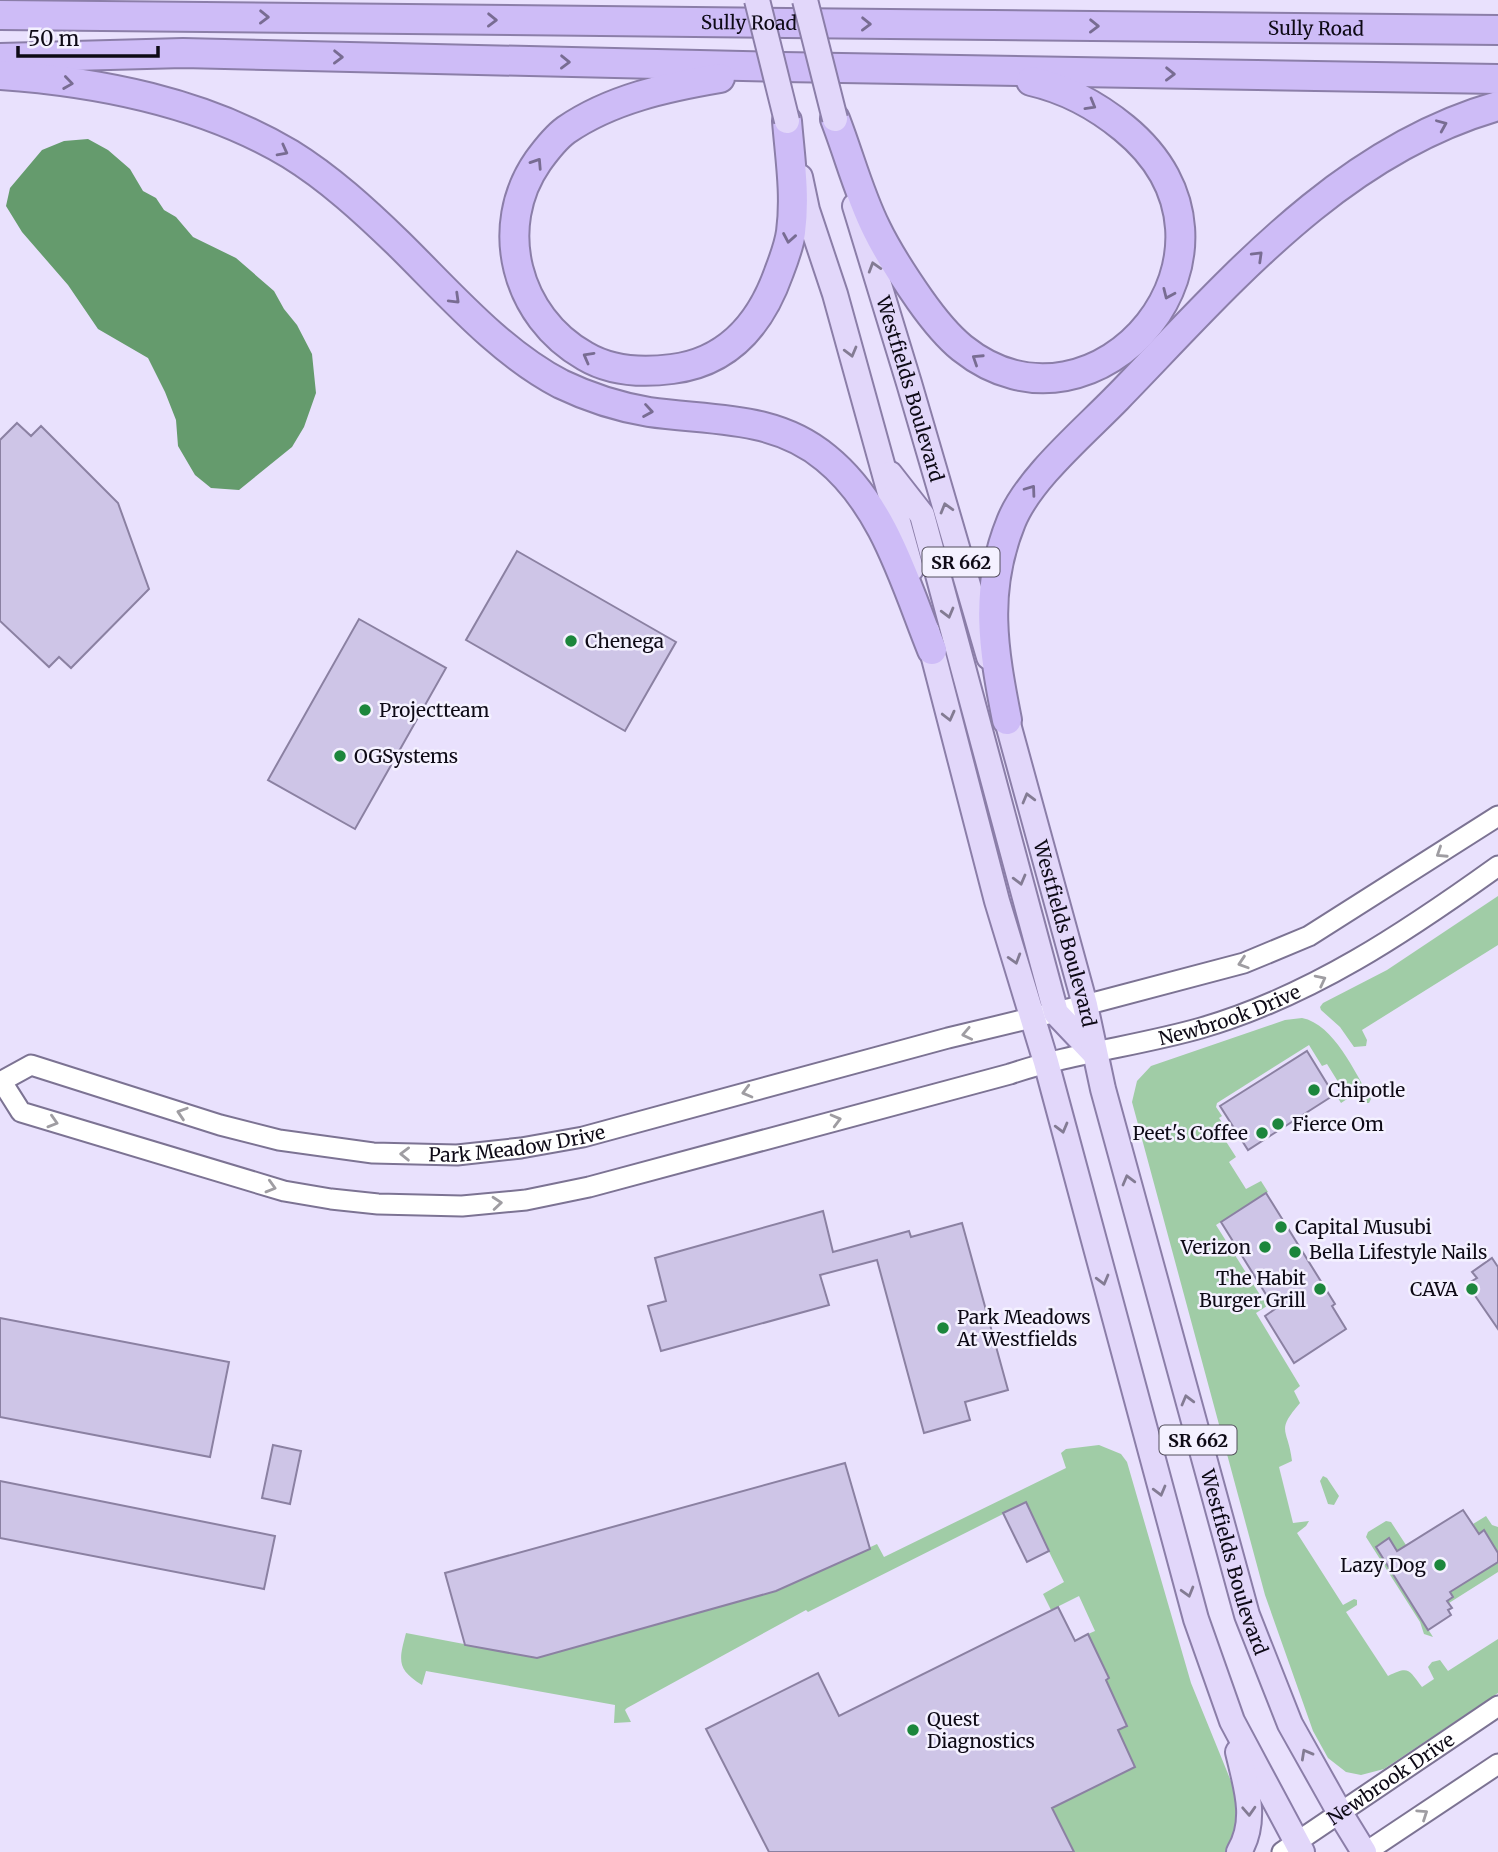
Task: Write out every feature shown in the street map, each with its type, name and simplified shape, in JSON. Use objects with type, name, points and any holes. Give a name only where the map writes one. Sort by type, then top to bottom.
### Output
[{"type":"highway","name":"Sully Road","points":[[0,15],[1498,30]]},
{"type":"highway","points":[[0,58],[183,54],[1498,79]]},
{"type":"highway","points":[[783,67],[691,83],[614,104],[564,131],[547,148],[522,188],[513,228],[522,286],[540,317],[583,356],[622,370],[652,372],[679,368],[696,364],[730,345],[759,317],[770,298],[786,253],[791,233],[793,197],[787,121]]},
{"type":"highway","points":[[835,119],[876,228],[928,311],[959,346],[983,363],[1021,376],[1073,374],[1110,359],[1139,335],[1162,307],[1177,270],[1181,221],[1167,178],[1138,139],[1106,114],[1071,94],[1017,78],[955,70]]},
{"type":"highway","points":[[0,75],[144,94],[234,126],[290,154],[333,186],[385,231],[498,340],[559,383],[613,404],[649,412],[726,418],[761,424],[809,445],[842,473],[874,512],[932,650]]},
{"type":"highway","points":[[1007,720],[994,656],[992,624],[996,572],[1012,520],[1043,474],[1215,298],[1281,234],[1339,185],[1405,143],[1439,126],[1498,106]]},
{"type":"main road","name":"SR 662","points":[[757,0],[807,209],[835,293],[882,464],[997,901],[1045,1015],[1046,1062],[1165,1512],[1196,1619],[1232,1721],[1293,1849]]},
{"type":"main road","name":"Westfields Boulevard","points":[[804,0],[855,206],[1007,720],[1085,1006],[1093,1053],[1247,1615],[1290,1724],[1340,1814],[1365,1852]]},
{"type":"main road","points":[[882,464],[922,515],[1045,1015],[1093,1053]]},
{"type":"main road","points":[[1232,1721],[1250,1811],[1250,1827],[1239,1852]]},
{"type":"street","points":[[1045,1015],[1213,972],[1280,949],[1309,936],[1498,816]]},
{"type":"street","name":"Newbrook Drive","points":[[932,1094],[1046,1062],[1200,1028],[1245,1013],[1305,987],[1372,952],[1498,866]]},
{"type":"street","name":"Park Meadow Drive","points":[[932,1094],[589,1187],[526,1200],[462,1206],[378,1204],[284,1191],[21,1112],[1,1082],[31,1065],[220,1125],[279,1140],[373,1153],[457,1155],[521,1149],[583,1137],[948,1038],[1045,1015]]},
{"type":"street","name":"Newbrook Drive","points":[[1293,1849],[1498,1706]]},
{"type":"street","points":[[1365,1852],[1498,1764]]},
{"type":"shaded area","points":[[88,139],[108,150],[130,169],[143,191],[156,198],[164,210],[176,217],[193,237],[236,258],[274,291],[297,325],[312,354],[316,393],[304,427],[292,447],[239,490],[211,488],[195,475],[178,446],[176,420],[148,358],[98,329],[68,285],[22,232],[6,206],[10,188],[42,150],[64,141]]},
{"type":"shaded area","points":[[1498,896],[1498,945],[1362,1030],[1367,1040],[1366,1046],[1354,1047],[1340,1027],[1321,1010],[1323,1003],[1387,970]]},
{"type":"shaded area","points":[[1302,1018],[1313,1022],[1334,1039],[1371,1099],[1369,1103],[1363,1103],[1356,1093],[1341,1103],[1338,1098],[1345,1093],[1327,1064],[1322,1066],[1309,1045],[1217,1103],[1216,1107],[1224,1125],[1218,1129],[1236,1157],[1229,1162],[1246,1189],[1261,1181],[1268,1192],[1216,1225],[1267,1306],[1256,1313],[1300,1386],[1294,1391],[1300,1403],[1285,1425],[1292,1461],[1279,1467],[1293,1523],[1309,1521],[1297,1533],[1343,1605],[1357,1600],[1357,1605],[1346,1612],[1388,1676],[1408,1671],[1422,1687],[1434,1679],[1428,1667],[1432,1662],[1440,1660],[1448,1671],[1498,1639],[1498,1693],[1384,1769],[1361,1775],[1346,1772],[1328,1758],[1313,1731],[1265,1595],[1132,1102],[1137,1081],[1151,1066],[1285,1020]]},
{"type":"shaded area","points":[[1099,1445],[1121,1454],[1127,1462],[1191,1683],[1237,1796],[1241,1822],[1229,1852],[1073,1852],[1052,1808],[1135,1766],[1118,1730],[1127,1725],[1106,1680],[1109,1677],[1088,1634],[1095,1631],[1079,1596],[1051,1610],[1043,1594],[1064,1582],[1025,1503],[808,1612],[806,1610],[627,1708],[625,1710],[631,1722],[614,1723],[615,1705],[426,1671],[422,1685],[408,1674],[402,1663],[406,1633],[537,1658],[776,1591],[877,1544],[884,1557],[1066,1468],[1061,1453],[1066,1449]]},
{"type":"shaded area","points":[[1323,1476],[1339,1496],[1334,1505],[1328,1504],[1320,1481]]},
{"type":"shaded area","points":[[1486,1516],[1492,1525],[1498,1527],[1498,1553],[1484,1531],[1478,1534],[1473,1524]]},
{"type":"shaded area","points":[[1386,1521],[1391,1522],[1406,1545],[1397,1551],[1389,1538],[1376,1547],[1433,1637],[1424,1634],[1420,1622],[1366,1537],[1368,1532]]},
{"type":"shaded area","points":[[1498,1562],[1498,1572],[1449,1603],[1447,1601],[1453,1597],[1450,1592]]},
{"type":"building","points":[[17,423],[31,436],[41,426],[118,503],[149,589],[71,668],[59,657],[49,667],[0,621],[0,440]]},
{"type":"building","name":"Chenega","points":[[517,551],[676,642],[625,731],[466,640]]},
{"type":"building","name":"Projectteam","points":[[359,619],[446,668],[355,829],[268,780]]},
{"type":"building","points":[[1307,1051],[1334,1095],[1248,1150],[1220,1106]]},
{"type":"building","points":[[1266,1193],[1335,1304],[1332,1306],[1346,1329],[1294,1363],[1265,1316],[1275,1309],[1221,1222]]},
{"type":"building","points":[[823,1211],[833,1252],[909,1231],[911,1237],[962,1223],[1008,1390],[965,1402],[970,1420],[924,1433],[877,1260],[820,1275],[829,1305],[661,1351],[648,1306],[666,1301],[655,1258]]},
{"type":"building","points":[[1492,1258],[1498,1267],[1498,1329],[1467,1284],[1477,1278],[1472,1272]]},
{"type":"building","points":[[0,1318],[229,1362],[210,1457],[0,1417]]},
{"type":"building","points":[[273,1445],[301,1451],[290,1504],[262,1498]]},
{"type":"building","points":[[845,1463],[870,1549],[776,1591],[537,1658],[465,1645],[445,1573]]},
{"type":"building","points":[[0,1481],[275,1536],[264,1589],[0,1538]]},
{"type":"building","points":[[1026,1502],[1049,1551],[1027,1562],[1003,1513]]},
{"type":"building","points":[[1463,1510],[1479,1534],[1484,1530],[1498,1553],[1498,1562],[1450,1592],[1453,1597],[1447,1601],[1452,1608],[1448,1610],[1451,1615],[1428,1630],[1376,1547],[1389,1538],[1397,1551]]},
{"type":"building","name":"Quest Diagnostics","points":[[1058,1607],[1075,1641],[1088,1634],[1109,1678],[1106,1680],[1127,1726],[1118,1730],[1135,1767],[1052,1808],[1074,1852],[769,1852],[706,1729],[818,1673],[839,1716]]},
{"type":"place","name":"Chenega","points":[[571,641]]},
{"type":"place","name":"Projectteam","points":[[365,710]]},
{"type":"place","name":"OGSystems","points":[[340,756]]},
{"type":"place","name":"Chipotle","points":[[1314,1090]]},
{"type":"place","name":"Fierce Om","points":[[1278,1124]]},
{"type":"place","name":"Peet's Coffee","points":[[1262,1133]]},
{"type":"place","name":"Capital Musubi","points":[[1281,1227]]},
{"type":"place","name":"Verizon","points":[[1265,1247]]},
{"type":"place","name":"Bella Lifestyle Nails","points":[[1295,1252]]},
{"type":"place","name":"The Habit Burger Grill","points":[[1320,1289]]},
{"type":"place","name":"CAVA","points":[[1472,1289]]},
{"type":"place","name":"Park Meadows At Westfields","points":[[943,1328]]},
{"type":"place","name":"Lazy Dog","points":[[1440,1565]]},
{"type":"place","name":"Quest Diagnostics","points":[[913,1730]]}]
